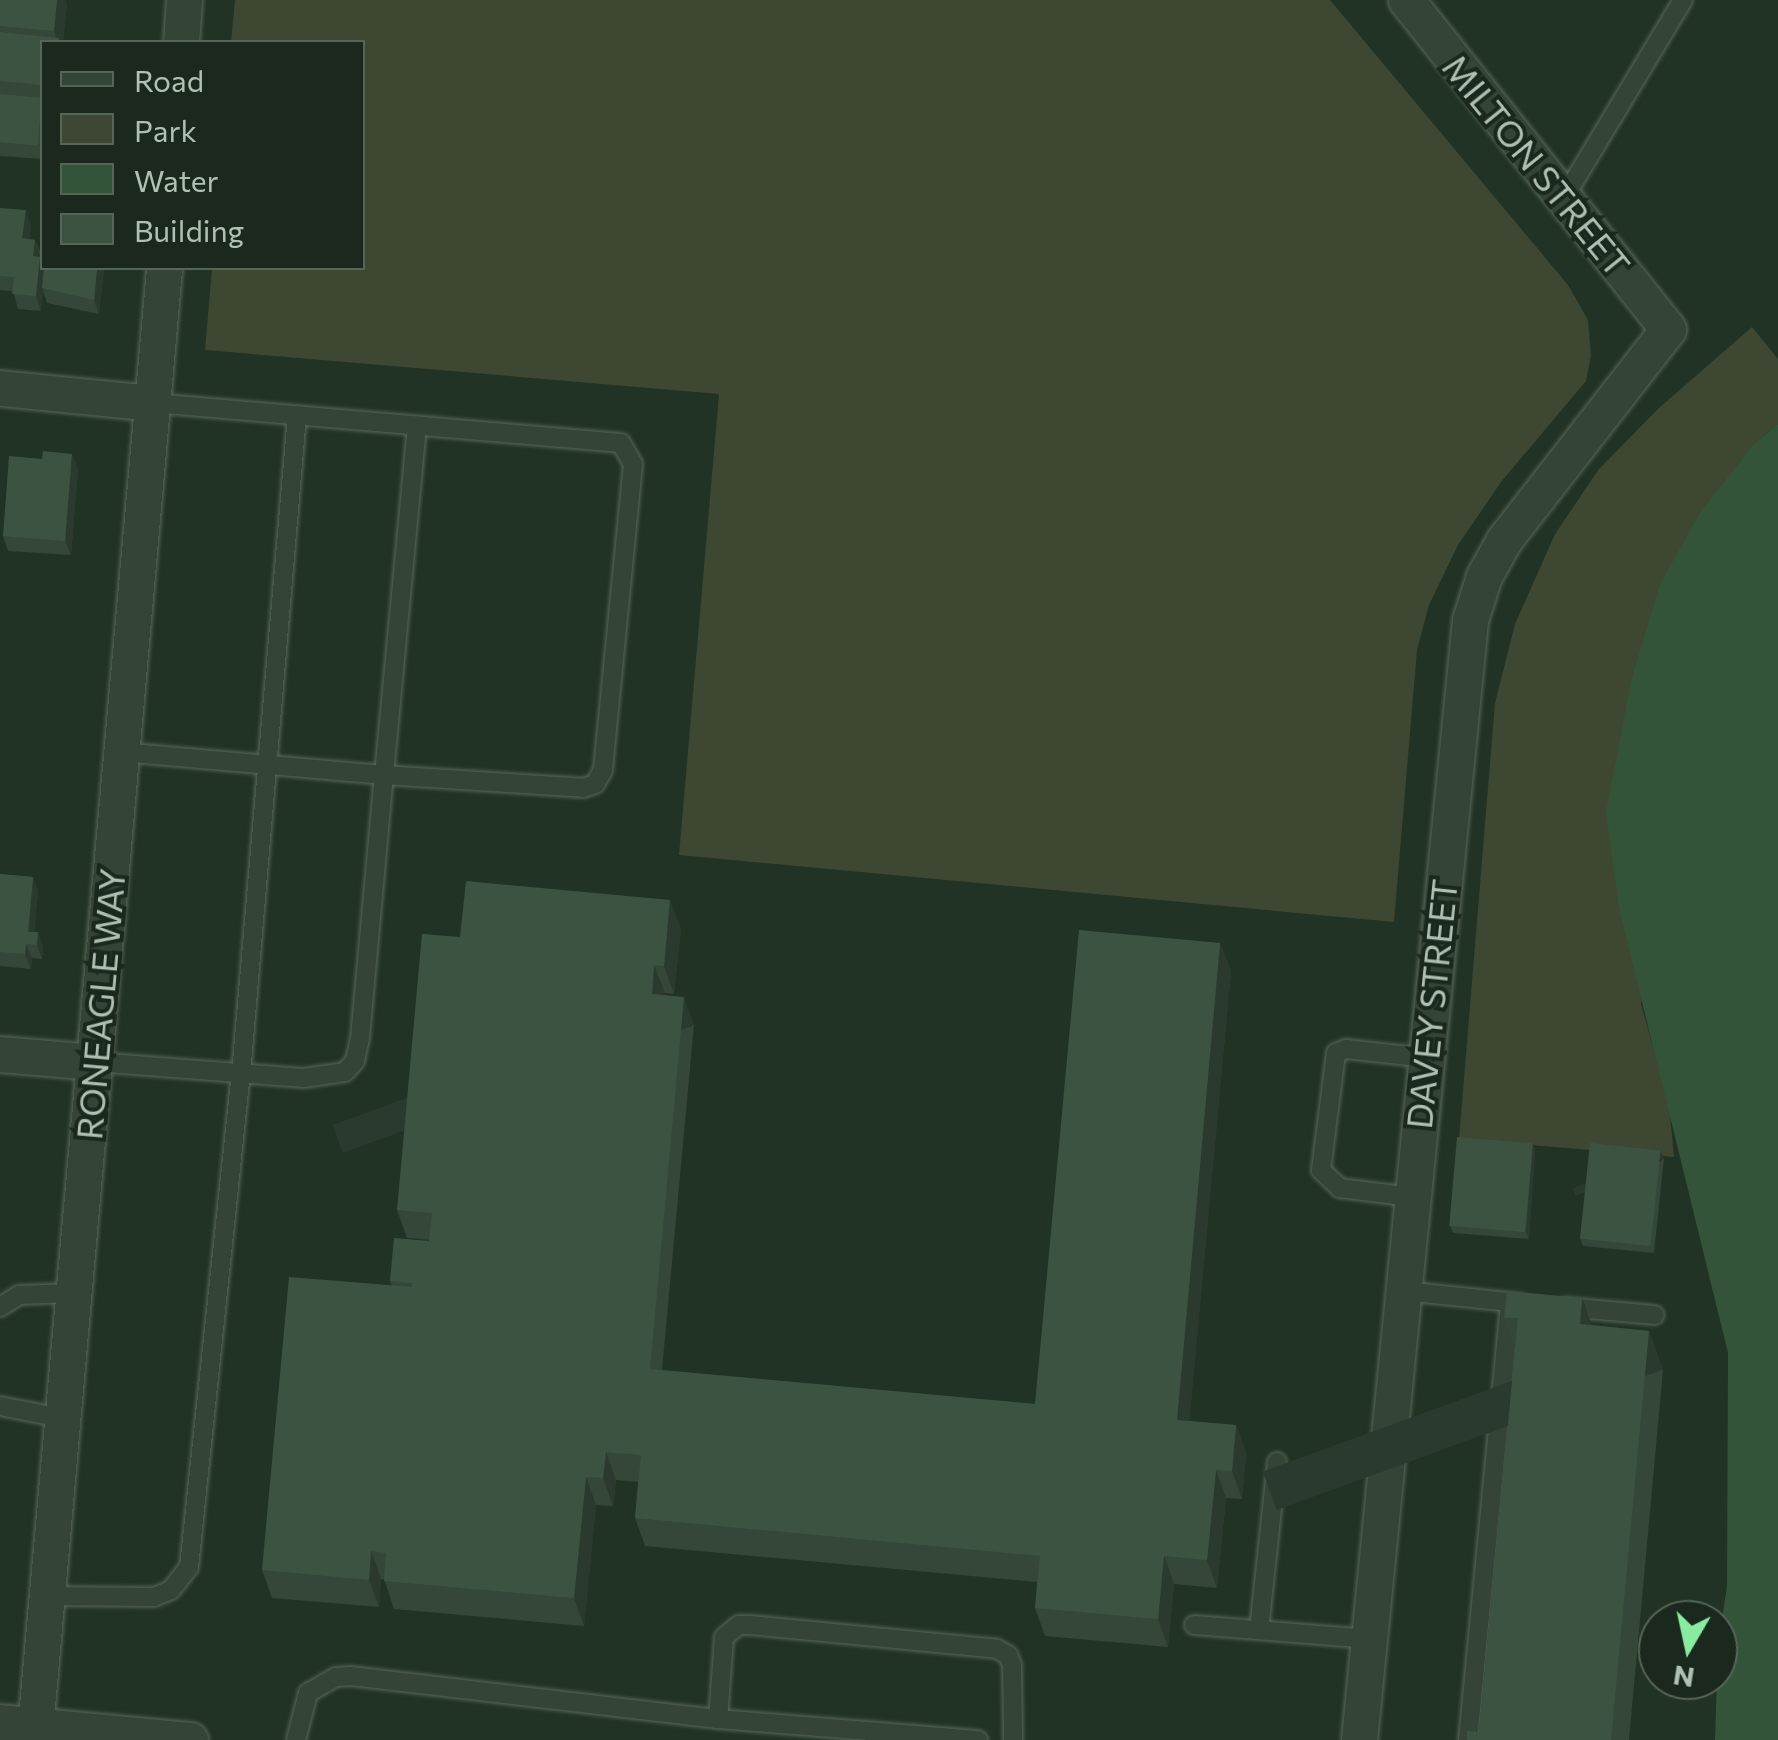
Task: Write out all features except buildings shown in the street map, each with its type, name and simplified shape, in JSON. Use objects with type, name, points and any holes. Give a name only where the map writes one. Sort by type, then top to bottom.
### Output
[{"type":"street","points":[[181,40],[184,0]]},
{"type":"street","name":"MILTON STREET","points":[[1406,0],[1668,330]]},
{"type":"street","name":"RONEAGLE WAY","points":[[35,1732],[164,270]]},
{"type":"street","name":"DAVEY STREET","points":[[1359,1740],[1470,620],[1484,576],[1504,540],[1668,330]]},
{"type":"street","points":[[0,388],[154,403]]},
{"type":"street","points":[[0,1054],[95,1062]]},
{"type":"street","points":[[0,1722],[35,1732],[190,1740]]},
{"type":"lane","points":[[1564,198],[1683,0]]},
{"type":"lane","points":[[121,752],[384,776],[582,788],[595,784],[602,770],[633,464],[621,443],[154,403]]},
{"type":"lane","points":[[44,1596],[154,1597],[171,1590],[189,1568],[241,1074],[297,415]]},
{"type":"lane","points":[[95,1062],[325,1078],[345,1072],[354,1060],[417,426]]},
{"type":"lane","points":[[1412,1197],[1340,1188],[1320,1170],[1336,1053],[1346,1049],[1426,1058]]},
{"type":"lane","points":[[1403,1291],[1654,1315]]},
{"type":"lane","points":[[0,1307],[18,1295],[73,1293]]},
{"type":"lane","points":[[1468,1740],[1510,1302]]},
{"type":"lane","points":[[0,1406],[61,1418]]},
{"type":"lane","points":[[1259,1630],[1276,1462]]},
{"type":"lane","points":[[718,1719],[724,1637],[740,1626],[750,1625],[997,1649],[1008,1655],[1012,1665],[1013,1740]]},
{"type":"lane","points":[[1194,1626],[1369,1638]]},
{"type":"lane","points":[[296,1740],[308,1693],[336,1677],[351,1676],[718,1719],[978,1740]]},
{"type":"green space","points":[[235,0],[1330,0],[1568,285],[1588,320],[1591,356],[1586,381],[1501,482],[1458,545],[1429,605],[1417,650],[1394,922],[679,855],[719,394],[205,350],[212,270],[365,270],[365,40],[231,40]]},
{"type":"green space","points":[[1752,327],[1778,359],[1778,424],[1755,443],[1641,1004],[1669,1104],[1674,1157],[1459,1139],[1495,703],[1515,624],[1555,534],[1599,469],[1659,408]]},
{"type":"water","points":[[1778,424],[1778,1740],[1715,1740],[1716,1700],[1738,1700],[1738,1600],[1725,1600],[1728,1353],[1619,908],[1606,812],[1631,681],[1660,584],[1701,511],[1755,443]]}]
